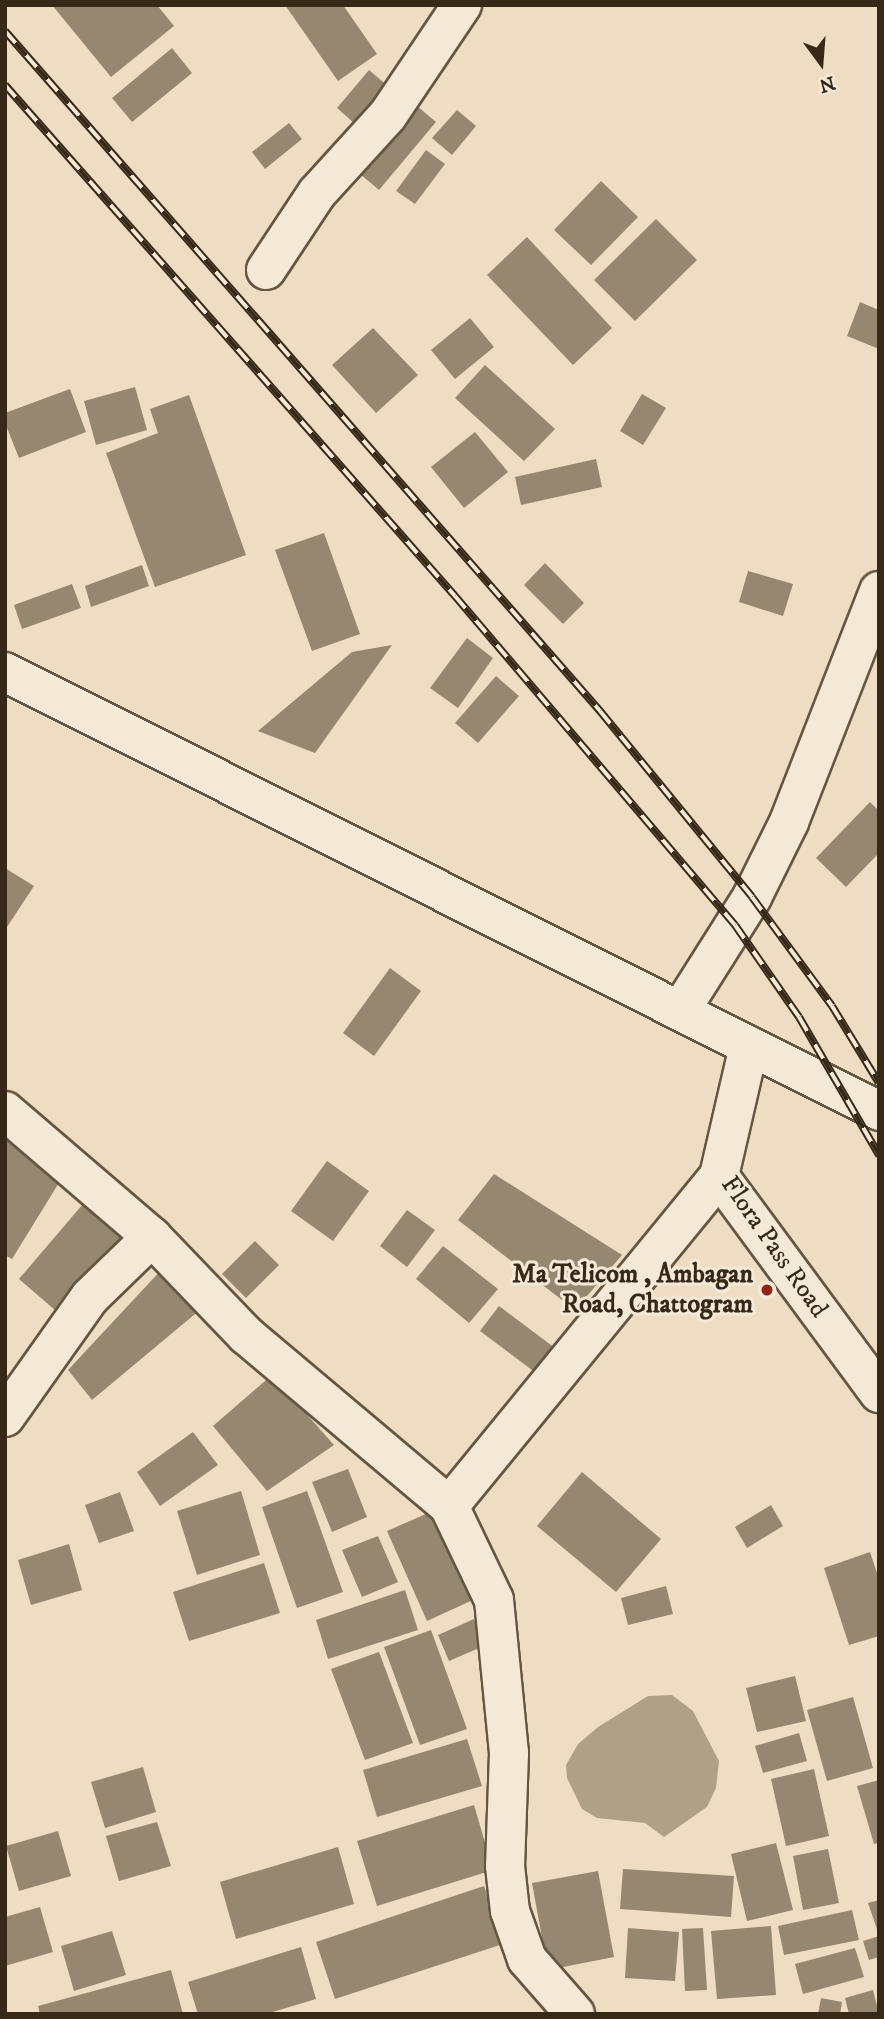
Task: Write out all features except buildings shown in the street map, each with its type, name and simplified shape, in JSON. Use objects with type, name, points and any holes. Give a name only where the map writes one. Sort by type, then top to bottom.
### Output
[{"type":"street","points":[[266,270],[317,193],[387,115],[462,5]]},
{"type":"street","points":[[680,1011],[752,897],[789,822],[879,591]]},
{"type":"street","points":[[5,672],[879,1111]]},
{"type":"street","name":"Flora Pass Road","points":[[749,1046],[719,1176],[879,1393]]},
{"type":"street","points":[[5,1111],[152,1237],[246,1335],[449,1506],[494,1600],[509,1753],[505,1866],[510,1911],[527,1959],[575,2014]]},
{"type":"street","points":[[449,1506],[719,1176]]},
{"type":"street","points":[[5,1417],[90,1297],[152,1237]]},
{"type":"shaded area","points":[[672,1695],[693,1711],[719,1761],[716,1788],[707,1807],[664,1837],[645,1823],[597,1818],[582,1809],[567,1778],[566,1765],[578,1744],[598,1727],[648,1696]]},
{"type":"railway","points":[[5,31],[600,711],[752,897],[832,1006],[879,1083]]},
{"type":"railway","points":[[5,85],[455,596],[735,925],[799,1017],[879,1155]]},
{"type":"place","name":"Ma Telicom , Ambagan Road, Chattogram","points":[[767,1290]]}]
